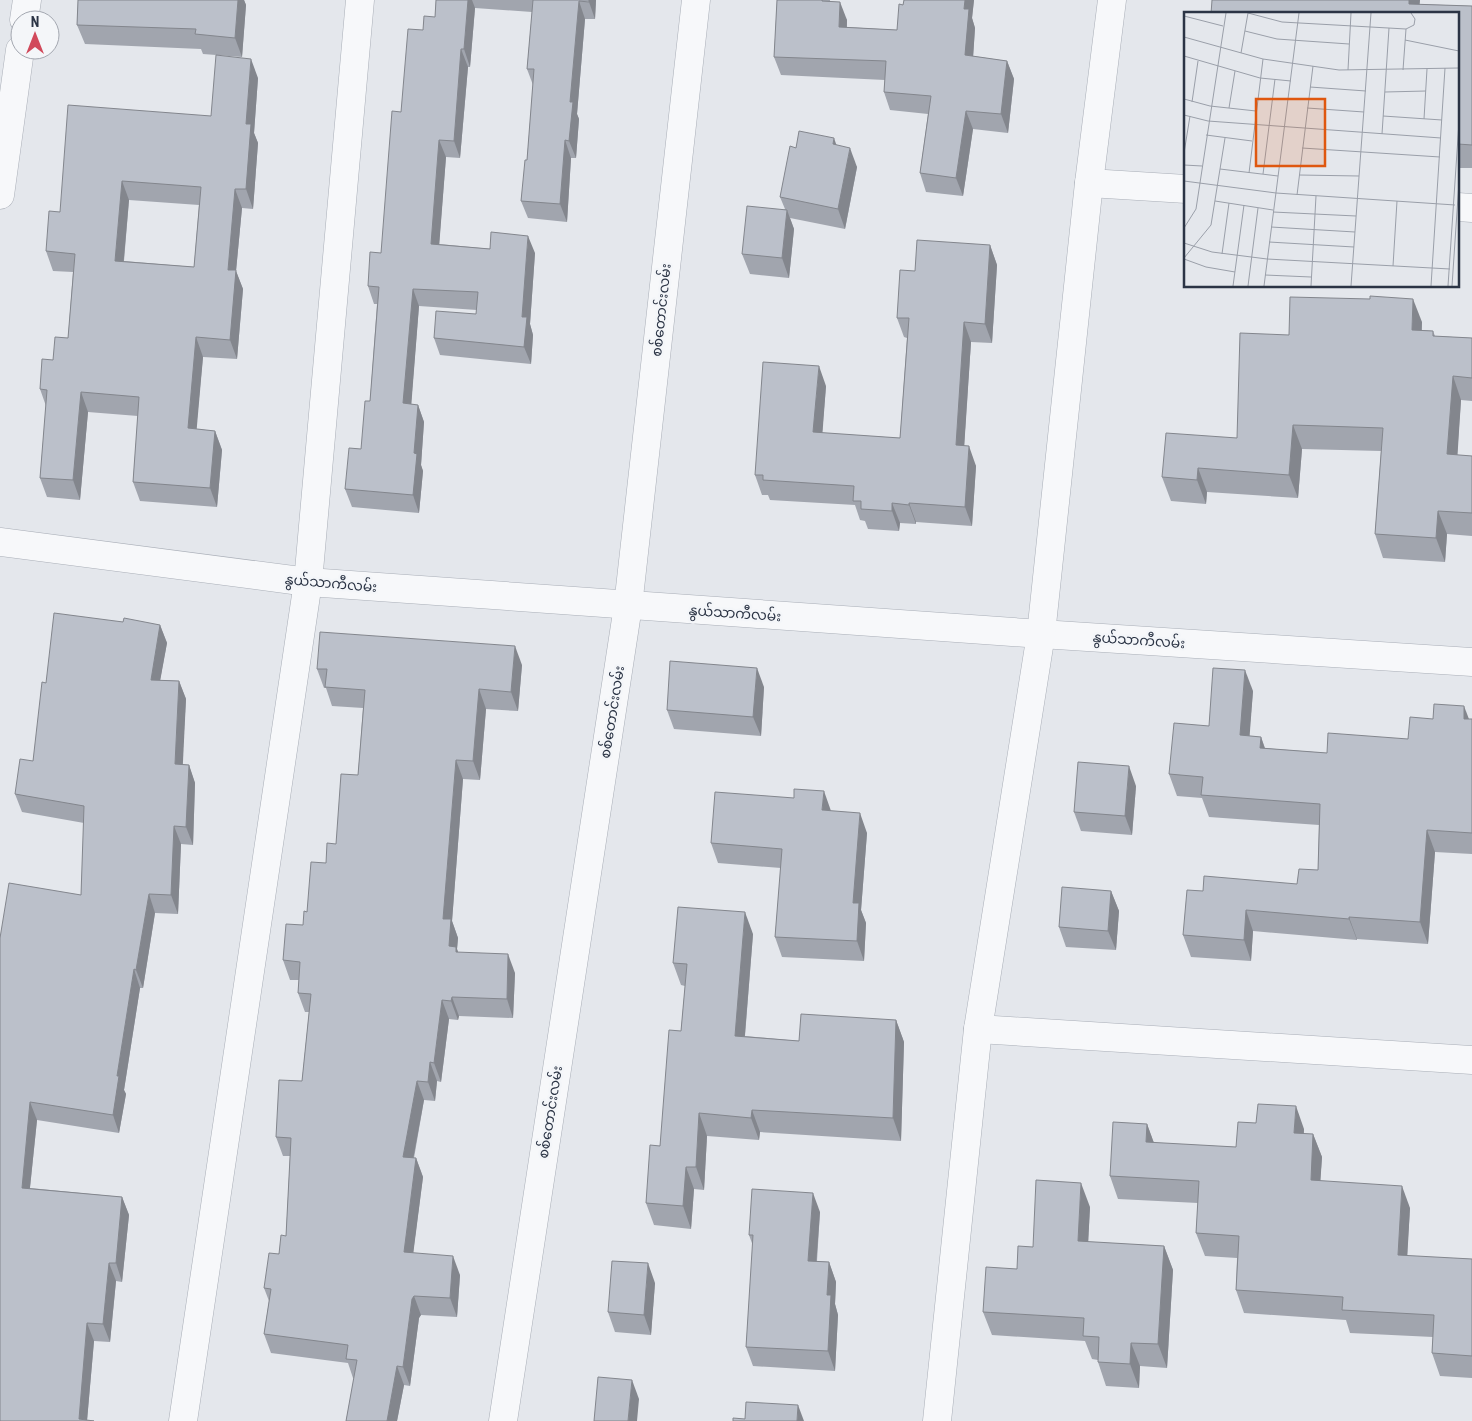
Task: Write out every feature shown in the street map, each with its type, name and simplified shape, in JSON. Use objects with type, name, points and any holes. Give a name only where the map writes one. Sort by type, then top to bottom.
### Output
[{"type":"street","points":[[183,1421],[308,582],[360,0]]},
{"type":"street","name":"စစ်တောင်းလမ်း","points":[[503,1421],[628,606],[696,0]]},
{"type":"street","points":[[937,1421],[978,1029],[1042,634],[1089,183],[1112,0]]},
{"type":"street","points":[[0,194],[19,60]]},
{"type":"street","points":[[1089,183],[1184,189]]},
{"type":"street","name":"နွယ်သာကီလမ်း","points":[[0,542],[308,582],[628,606],[1472,662]]},
{"type":"street","points":[[978,1029],[1472,1060]]},
{"type":"building","points":[[78,0],[238,0],[235,38],[195,34],[196,29],[77,25]]},
{"type":"building","points":[[436,0],[468,0],[464,49],[461,49],[454,141],[439,140],[431,244],[490,249],[491,232],[528,236],[522,317],[527,317],[524,347],[434,338],[436,311],[476,314],[478,292],[413,289],[403,403],[418,405],[414,453],[417,454],[413,495],[345,489],[349,448],[361,449],[365,401],[370,401],[379,287],[368,286],[370,252],[381,253],[392,111],[401,112],[408,29],[423,30],[424,16],[435,17]]},
{"type":"building","points":[[533,0],[589,0],[589,2],[579,1],[570,102],[573,102],[569,141],[565,140],[560,204],[521,201],[525,160],[527,160],[534,69],[527,69]]},
{"type":"building","points":[[777,0],[840,2],[839,27],[897,30],[899,4],[903,5],[904,0],[965,0],[964,9],[969,9],[965,55],[1007,61],[1001,114],[966,111],[956,178],[920,173],[931,96],[884,92],[886,61],[774,57]]},
{"type":"building","points":[[1212,0],[1409,0],[1409,4],[1472,6],[1472,145],[1460,144],[1460,12],[1211,12]]},
{"type":"building","points":[[216,55],[251,59],[246,124],[251,124],[246,189],[235,189],[228,270],[236,270],[230,340],[196,337],[188,428],[215,431],[210,488],[133,482],[139,397],[81,392],[73,480],[40,478],[47,390],[40,389],[42,359],[53,360],[55,337],[68,338],[75,254],[46,251],[49,211],[60,212],[68,105],[211,116]],"holes":[[[122,181],[201,187],[194,267],[115,261]]]},
{"type":"building","points":[[799,131],[834,138],[833,144],[850,148],[838,209],[780,197],[790,146],[796,148]]},
{"type":"building","points":[[747,206],[787,210],[782,258],[742,254]]},
{"type":"building","points":[[917,240],[990,245],[985,324],[964,322],[956,445],[969,446],[965,507],[892,503],[892,511],[861,509],[861,501],[853,501],[854,486],[763,480],[763,475],[755,475],[763,362],[819,366],[813,432],[900,438],[909,318],[897,318],[900,270],[915,271]]},
{"type":"building","points":[[1370,296],[1413,299],[1412,330],[1433,331],[1433,336],[1472,338],[1472,378],[1453,376],[1447,454],[1472,456],[1472,513],[1438,511],[1436,538],[1375,534],[1383,428],[1293,425],[1289,475],[1198,468],[1197,480],[1162,477],[1166,433],[1237,438],[1240,333],[1289,335],[1290,297],[1370,299]]},
{"type":"building","points":[[54,613],[123,622],[124,618],[160,625],[151,680],[179,681],[175,764],[189,765],[186,827],[174,826],[171,895],[149,894],[136,970],[134,969],[117,1076],[119,1076],[113,1115],[30,1102],[22,1188],[122,1197],[116,1263],[109,1263],[103,1324],[87,1323],[79,1419],[94,1421],[0,1421],[0,938],[9,883],[81,895],[84,806],[15,794],[20,759],[33,761],[42,682],[46,683]]},
{"type":"building","points":[[320,632],[515,646],[511,692],[479,689],[473,761],[456,760],[443,919],[451,919],[449,946],[456,947],[456,952],[508,954],[507,999],[452,997],[451,1001],[442,1000],[434,1063],[430,1062],[428,1082],[417,1081],[403,1157],[416,1158],[404,1252],[453,1256],[450,1298],[414,1296],[412,1299],[403,1367],[397,1366],[387,1421],[346,1421],[357,1360],[346,1359],[348,1345],[264,1334],[271,1289],[264,1288],[269,1253],[279,1254],[281,1235],[286,1236],[291,1138],[276,1137],[279,1080],[302,1081],[311,994],[298,993],[300,962],[283,960],[286,924],[303,925],[304,911],[307,912],[311,862],[326,863],[327,843],[336,844],[341,774],[358,775],[365,690],[325,687],[327,669],[317,669]]},
{"type":"building","points":[[670,661],[757,668],[753,717],[667,710]]},
{"type":"building","points":[[1213,668],[1245,670],[1240,735],[1261,737],[1260,748],[1327,753],[1328,733],[1408,739],[1410,717],[1433,719],[1434,704],[1464,706],[1464,719],[1472,719],[1472,833],[1427,830],[1420,922],[1349,917],[1349,919],[1246,910],[1244,940],[1183,935],[1187,890],[1203,891],[1204,876],[1297,884],[1299,869],[1318,870],[1320,804],[1201,795],[1203,777],[1169,774],[1174,723],[1209,726]]},
{"type":"building","points":[[1078,762],[1129,766],[1125,816],[1074,812]]},
{"type":"building","points":[[794,789],[824,791],[822,810],[860,813],[853,903],[859,903],[857,941],[775,937],[782,849],[711,843],[715,792],[794,798]]},
{"type":"building","points":[[1062,887],[1111,891],[1108,931],[1059,927]]},
{"type":"building","points":[[678,907],[745,912],[735,1036],[799,1041],[801,1014],[896,1020],[893,1118],[752,1110],[751,1118],[699,1113],[696,1167],[686,1167],[683,1206],[646,1203],[650,1145],[660,1146],[669,1030],[681,1031],[687,964],[673,963]]},
{"type":"building","points":[[1258,1104],[1296,1106],[1294,1133],[1313,1134],[1311,1180],[1402,1186],[1398,1255],[1472,1259],[1472,1356],[1432,1353],[1434,1315],[1342,1310],[1343,1297],[1236,1290],[1239,1236],[1196,1233],[1199,1181],[1110,1176],[1113,1122],[1147,1124],[1146,1142],[1236,1147],[1238,1122],[1256,1123]]},
{"type":"building","points":[[1036,1180],[1081,1183],[1078,1241],[1164,1246],[1158,1344],[1131,1343],[1130,1364],[1098,1362],[1099,1337],[1083,1336],[1084,1318],[983,1312],[986,1267],[1017,1269],[1018,1246],[1033,1247]]},
{"type":"building","points":[[752,1189],[813,1193],[808,1261],[829,1262],[827,1295],[831,1295],[828,1351],[746,1347],[753,1235],[749,1235]]},
{"type":"building","points":[[612,1261],[648,1263],[644,1315],[608,1312]]},
{"type":"building","points":[[598,1377],[632,1380],[628,1421],[594,1421]]},
{"type":"building","points":[[746,1402],[798,1405],[797,1421],[733,1421],[733,1418],[745,1419]]}]
